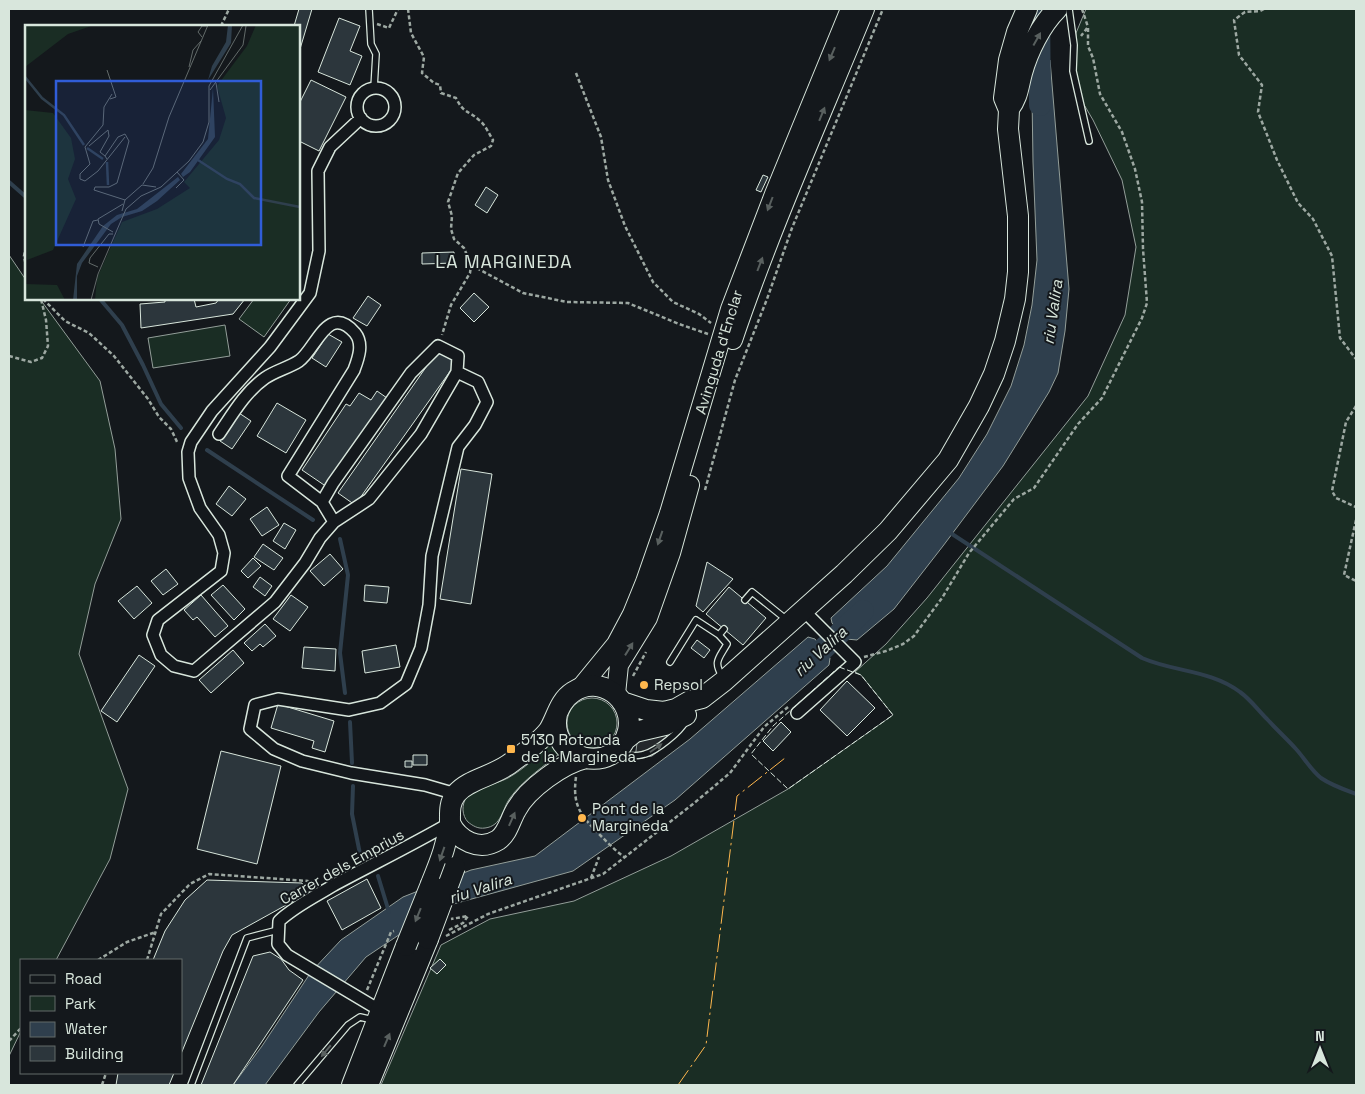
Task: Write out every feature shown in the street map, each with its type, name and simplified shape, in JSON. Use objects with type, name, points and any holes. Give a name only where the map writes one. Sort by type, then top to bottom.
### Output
[{"type":"highway","points":[[582,766],[576,760],[562,767],[532,791],[515,810],[505,832],[498,840],[475,844],[460,838],[454,832],[449,812],[456,794],[468,784],[497,772],[511,763],[548,731],[565,698],[580,688],[599,686],[619,698],[646,710],[664,712],[676,709],[690,701],[702,698],[804,620],[888,531],[942,467],[979,406],[994,374],[1012,314],[1018,272],[1018,216],[1009,119],[1004,98],[1016,66],[1017,32],[1027,9]]},
{"type":"highway","points":[[1016,66],[1031,49],[1054,10]]},
{"type":"highway","points":[[619,698],[627,711],[629,720],[625,740]]},
{"type":"highway","points":[[582,766],[610,754],[635,732],[665,725],[697,709],[702,698]]},
{"type":"highway","points":[[557,714],[556,728],[561,741],[582,766]]},
{"type":"highway","points":[[352,1085],[431,884],[445,846],[450,822]]},
{"type":"highway","points":[[368,1085],[437,938],[455,867],[464,852],[475,844]]},
{"type":"main road","name":"Avinguda d'Enclar","points":[[580,688],[616,644],[632,614],[645,582],[669,513],[734,301],[774,194],[850,9]]},
{"type":"main road","name":"Avinguda d'Enclar","points":[[619,698],[618,665],[648,618],[671,553],[729,350],[749,293],[865,9]]},
{"type":"street","points":[[374,88],[380,88],[391,94],[394,100],[394,112],[388,122],[370,125],[361,118],[358,112],[359,99],[363,93],[374,88]]},
{"type":"street","points":[[322,502],[333,483],[411,374],[438,346],[458,356],[457,372],[421,434],[369,498],[334,522],[320,538],[305,563],[275,602],[194,671],[174,666],[160,655],[153,635],[158,620],[221,572],[224,553],[219,535],[200,508],[188,478],[188,452],[191,442],[212,411],[270,347],[310,293],[319,251],[318,171],[330,147],[361,118]]},
{"type":"street","points":[[219,434],[250,391],[264,379],[299,360],[307,353],[322,331],[330,325],[339,323],[345,325],[356,335],[359,345],[359,356],[354,370],[288,476],[322,502],[334,522]]},
{"type":"street","points":[[456,794],[425,784],[351,773],[302,761],[274,749],[250,729],[255,705],[278,699],[349,710],[380,703],[406,684],[421,648],[429,604],[432,556],[458,448],[475,424],[486,402],[478,382],[457,372]]},
{"type":"street","points":[[794,708],[852,659],[804,620]]},
{"type":"street","name":"Carrer dels Emprius","points":[[278,930],[279,921],[287,913],[316,895],[450,822]]},
{"type":"street","points":[[278,930],[278,944],[287,955],[356,996],[379,1016]]},
{"type":"lane","points":[[369,9],[371,44],[376,54],[374,88]]},
{"type":"lane","points":[[1054,10],[1072,17],[1073,71],[1089,141]]},
{"type":"lane","points":[[745,600],[752,592],[783,615],[804,620]]},
{"type":"lane","points":[[670,662],[696,620],[719,635],[726,644],[717,662],[717,668],[724,681]]},
{"type":"lane","points":[[719,635],[724,629]]},
{"type":"lane","points":[[610,754],[626,756],[647,754],[678,732],[684,725],[688,714]]},
{"type":"lane","points":[[191,1085],[247,938],[278,930]]},
{"type":"lane","points":[[297,1085],[348,1025],[360,1017],[379,1016]]},
{"type":"path","points":[[221,25],[229,9]]},
{"type":"path","points":[[371,23],[389,28],[398,9]]},
{"type":"path","points":[[408,9],[411,33],[424,57],[422,73],[434,83],[440,85],[441,93],[456,98],[467,114],[480,120],[493,140],[491,146],[474,155],[458,173],[448,202],[452,216],[451,229],[454,239],[464,248],[471,265],[470,273],[452,305],[438,346]]},
{"type":"path","points":[[703,496],[735,380],[768,298],[792,228],[883,9]]},
{"type":"path","points":[[852,659],[886,651],[903,644],[914,636],[942,598],[969,553],[1014,499],[1034,488],[1078,424],[1102,398],[1142,318],[1147,303],[1142,202],[1135,169],[1122,132],[1100,94],[1094,58],[1088,46],[1088,27],[1082,9]]},
{"type":"path","points":[[1264,9],[1245,12],[1234,20],[1238,55],[1262,85],[1258,112],[1277,160],[1298,203],[1314,219],[1332,256],[1340,338],[1356,358]]},
{"type":"path","points":[[1074,45],[1088,27]]},
{"type":"path","points":[[576,73],[601,136],[608,180],[625,226],[653,282],[673,302],[699,314],[722,337]]},
{"type":"path","points":[[471,265],[522,293],[566,302],[628,303],[680,324],[722,337]]},
{"type":"path","points":[[9,356],[31,362],[42,358],[48,346],[42,300]]},
{"type":"path","points":[[43,300],[65,321],[89,333],[114,356],[171,429],[178,444],[188,452]]},
{"type":"path","points":[[1356,406],[1346,422],[1332,491],[1336,498],[1356,507]]},
{"type":"path","points":[[1356,520],[1344,575],[1356,580]]},
{"type":"path","points":[[632,678],[646,652]]},
{"type":"path","points":[[437,938],[488,914],[603,874],[730,773],[764,727],[794,708]]},
{"type":"path","points":[[582,766],[575,789],[578,810],[584,820],[624,858]]},
{"type":"path","points":[[591,878],[599,857]]},
{"type":"path","points":[[147,959],[162,914],[190,884],[209,874],[308,881],[316,895]]},
{"type":"path","points":[[100,959],[127,942],[156,932]]},
{"type":"path","points":[[9,1041],[20,1029]]},
{"type":"green space","points":[[1086,9],[1356,9],[1356,1085],[381,1085],[441,945],[490,919],[574,901],[671,856],[788,789],[893,715],[861,675],[855,672],[886,644],[927,598],[1088,396],[1125,315],[1136,247],[1122,180],[1093,120],[1076,91],[1076,33]]},
{"type":"green space","points":[[9,255],[25,279],[25,300],[41,300],[100,381],[115,449],[121,519],[95,584],[79,654],[128,789],[110,859],[57,959],[20,959],[20,1033],[9,1056]]},
{"type":"green space","points":[[253,300],[290,300],[264,337],[239,319]]},
{"type":"green space","points":[[225,325],[230,356],[153,368],[148,338]]},
{"type":"green space","points":[[587,698],[597,698],[610,705],[617,718],[617,728],[610,741],[597,748],[587,748],[578,744],[571,737],[567,728],[567,718],[571,709],[578,702]]},
{"type":"green space","points":[[552,742],[562,752],[521,785],[507,802],[495,824],[491,827],[480,828],[468,822],[464,817],[463,806],[471,793],[514,774],[531,762]]},
{"type":"shaded area","points":[[673,730],[680,734],[652,756],[635,759],[637,743]]},
{"type":"water","points":[[1047,47],[1048,60],[1050,60],[1069,289],[1058,373],[1049,392],[1003,466],[894,609],[857,640],[846,639],[832,623],[831,618],[887,566],[959,478],[987,434],[1011,386],[1024,345],[1032,305],[1037,260],[1032,97]]},
{"type":"water","points":[[808,637],[815,639],[830,658],[829,665],[675,800],[573,871],[439,908],[366,957],[319,1012],[265,1085],[233,1085],[262,1046],[311,972],[341,940],[403,897],[471,870],[535,856],[690,739]]},
{"type":"building","points":[[299,9],[312,9],[300,49],[300,25],[294,25]]},
{"type":"building","points":[[339,18],[360,26],[350,51],[362,56],[350,85],[318,72]]},
{"type":"building","points":[[311,80],[346,97],[319,151],[300,142],[300,102]]},
{"type":"building","points":[[763,175],[768,177],[761,192],[756,190]]},
{"type":"building","points":[[486,187],[498,195],[487,213],[475,205]]},
{"type":"building","points":[[454,252],[454,263],[422,264],[422,253]]},
{"type":"building","points":[[474,293],[489,307],[474,322],[460,308]]},
{"type":"building","points":[[368,296],[381,305],[367,326],[353,318]]},
{"type":"building","points":[[165,300],[194,300],[196,307],[216,303],[218,300],[244,300],[233,314],[141,328],[140,304],[165,302]]},
{"type":"building","points":[[328,334],[342,342],[326,367],[312,358]]},
{"type":"building","points":[[438,350],[456,363],[355,505],[338,493]]},
{"type":"building","points":[[377,391],[387,398],[327,487],[302,470],[346,404],[350,406],[359,393],[371,400]]},
{"type":"building","points":[[277,403],[306,420],[286,453],[257,436]]},
{"type":"building","points":[[239,413],[251,421],[232,449],[220,441]]},
{"type":"building","points":[[461,469],[492,474],[471,604],[440,599]]},
{"type":"building","points":[[229,486],[246,499],[232,516],[216,504]]},
{"type":"building","points":[[267,507],[279,525],[262,536],[250,519]]},
{"type":"building","points":[[284,523],[296,530],[285,549],[273,541]]},
{"type":"building","points":[[263,544],[283,558],[274,570],[254,557]]},
{"type":"building","points":[[330,554],[343,569],[324,586],[310,571]]},
{"type":"building","points":[[253,558],[261,566],[248,578],[241,571]]},
{"type":"building","points":[[707,562],[733,579],[703,612],[696,606]]},
{"type":"building","points":[[166,569],[178,584],[163,595],[151,581]]},
{"type":"building","points":[[260,577],[272,586],[265,596],[253,587]]},
{"type":"building","points":[[223,585],[245,609],[234,620],[211,595]]},
{"type":"building","points":[[365,585],[389,587],[387,603],[364,601]]},
{"type":"building","points":[[137,586],[152,603],[134,619],[118,601]]},
{"type":"building","points":[[729,587],[766,618],[743,645],[706,614]]},
{"type":"building","points":[[201,595],[228,626],[215,637],[197,617],[193,620],[184,610]]},
{"type":"building","points":[[291,595],[308,607],[290,631],[273,619]]},
{"type":"building","points":[[265,624],[276,636],[263,647],[260,644],[252,651],[244,643]]},
{"type":"building","points":[[697,640],[710,650],[704,658],[691,648]]},
{"type":"building","points":[[396,645],[400,667],[365,673],[362,651]]},
{"type":"building","points":[[304,647],[336,649],[335,671],[302,668]]},
{"type":"building","points":[[233,650],[244,663],[211,693],[199,680]]},
{"type":"building","points":[[139,655],[155,666],[117,722],[101,711]]},
{"type":"building","points":[[847,681],[875,708],[847,736],[820,710]]},
{"type":"building","points":[[278,704],[334,721],[325,752],[312,748],[314,741],[271,728]]},
{"type":"building","points":[[781,722],[791,732],[773,751],[763,741]]},
{"type":"building","points":[[221,751],[281,766],[257,864],[197,849]]},
{"type":"building","points":[[413,755],[427,755],[427,765],[413,765]]},
{"type":"building","points":[[405,761],[412,761],[412,767],[405,767]]},
{"type":"building","points":[[367,879],[381,908],[342,930],[327,901]]},
{"type":"building","points":[[207,880],[302,883],[306,894],[232,935],[223,951],[182,1052],[182,959],[153,959],[165,931],[185,900]]},
{"type":"building","points":[[270,952],[281,959],[289,970],[303,980],[233,1085],[201,1085],[253,956]]},
{"type":"building","points":[[440,959],[446,965],[437,974],[430,968]]},
{"type":"building","points":[[118,1074],[174,1074],[169,1085],[116,1085]]},
{"type":"waterway","name":"riu Valira","points":[[1039,9],[1040,105]]},
{"type":"waterway","points":[[9,182],[25,196]]},
{"type":"waterway","points":[[101,300],[122,325],[161,404],[181,428]]},
{"type":"waterway","points":[[207,450],[313,520]]},
{"type":"waterway","points":[[949,532],[1142,658],[1154,663],[1217,679],[1240,692],[1293,745],[1317,775],[1329,783],[1356,794]]},
{"type":"waterway","points":[[340,539],[348,575],[340,653],[345,693]]},
{"type":"waterway","name":"riu Valira","points":[[801,670],[863,611]]},
{"type":"waterway","points":[[350,722],[352,763]]},
{"type":"waterway","points":[[353,786],[352,814],[360,854]]},
{"type":"waterway","points":[[378,876],[389,912]]},
{"type":"fence","points":[[839,667],[861,675],[893,715],[788,789],[751,754],[773,726],[839,667]]},
{"type":"power","points":[[678,1085],[706,1045],[737,796],[785,758]]},
{"type":"place","name":"Repsol","points":[[644,685]]},
{"type":"place","name":"5130 Rotonda de la Margineda","points":[[511,749]]},
{"type":"place","name":"Pont de la Margineda","points":[[582,818]]},
{"type":"district","name":"LA MARGINEDA","points":[[504,262]]}]
